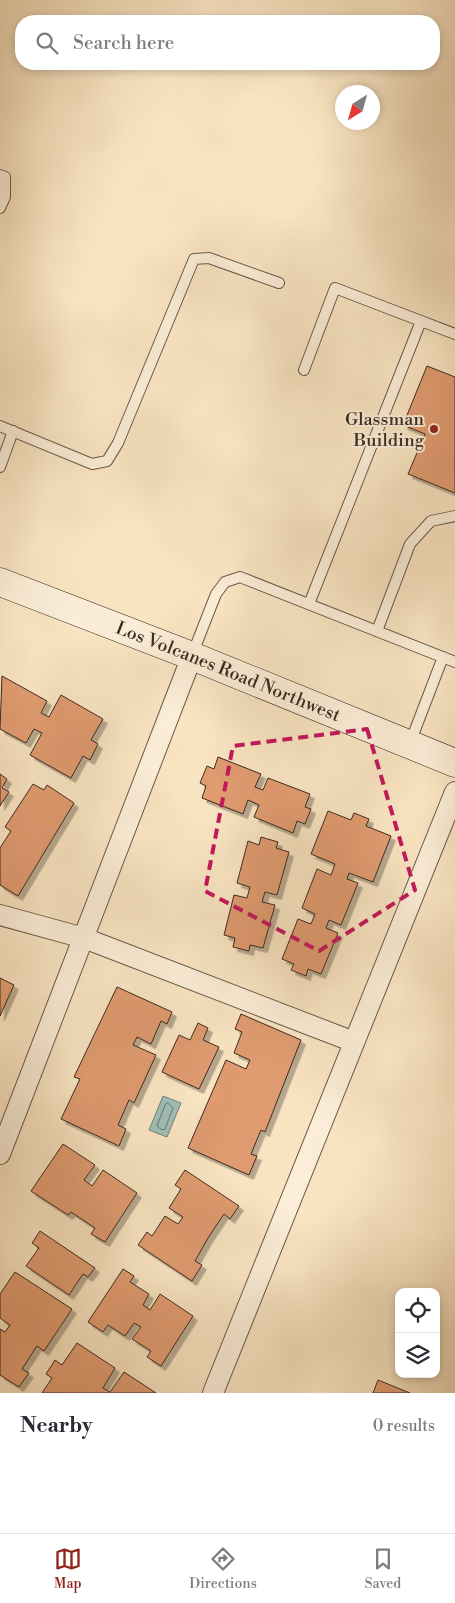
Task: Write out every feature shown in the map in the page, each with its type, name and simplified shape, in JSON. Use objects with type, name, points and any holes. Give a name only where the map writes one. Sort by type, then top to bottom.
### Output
[{"type":"street","name":"Los Volcanes Road Northwest","points":[[0,582],[192,656],[455,763]]},
{"type":"street","points":[[0,1154],[192,656]]},
{"type":"street","points":[[213,1393],[455,792]]},
{"type":"street","points":[[0,915],[84,938],[354,1042]]},
{"type":"lane","points":[[0,175],[5,177],[4,196],[0,208]]},
{"type":"lane","points":[[0,426],[92,464],[107,461],[118,444],[194,258],[209,258],[279,283]]},
{"type":"lane","points":[[304,370],[336,288],[455,334]]},
{"type":"lane","points":[[309,604],[421,320]]},
{"type":"lane","points":[[0,467],[13,431]]},
{"type":"lane","points":[[377,631],[410,544],[431,521],[455,516]]},
{"type":"lane","points":[[192,656],[216,594],[225,582],[240,577],[455,662]]},
{"type":"lane","points":[[409,744],[443,657]]},
{"type":"highlighted area","points":[[367,729],[415,890],[319,951],[205,891],[233,746]]},
{"type":"water","points":[[163,1096],[181,1103],[167,1137],[149,1130]]},
{"type":"building","name":"Glassman Building","points":[[427,366],[455,377],[455,493],[408,474],[425,434],[403,425]]},
{"type":"building","points":[[2,676],[47,701],[41,713],[49,717],[61,695],[103,719],[91,740],[98,744],[90,760],[83,756],[71,778],[30,755],[42,733],[34,729],[26,743],[0,729]]},
{"type":"building","points":[[218,757],[261,774],[255,787],[263,790],[268,778],[310,794],[305,807],[311,809],[305,824],[297,821],[293,833],[254,817],[259,805],[248,800],[243,814],[202,798],[206,786],[200,783],[207,766],[214,769]]},
{"type":"building","points":[[0,774],[7,779],[2,788],[9,792],[0,806]]},
{"type":"building","points":[[33,784],[44,790],[47,785],[74,803],[18,896],[0,885],[0,848],[11,831],[5,827]]},
{"type":"building","points":[[328,811],[351,820],[354,813],[369,819],[366,826],[391,836],[373,882],[349,873],[347,879],[358,883],[341,925],[329,920],[326,928],[338,933],[321,974],[308,969],[306,976],[291,970],[294,964],[282,959],[298,919],[311,924],[315,914],[302,908],[317,869],[331,875],[335,864],[311,854]]},
{"type":"building","points":[[261,837],[278,842],[276,848],[289,852],[277,895],[265,892],[262,902],[275,905],[263,948],[250,945],[249,951],[233,947],[235,938],[224,935],[234,895],[247,898],[250,887],[237,883],[248,841],[259,845]]},
{"type":"building","points":[[0,978],[14,985],[0,1016]]},
{"type":"building","points":[[117,987],[172,1012],[167,1024],[161,1021],[151,1044],[137,1037],[133,1045],[156,1055],[134,1103],[129,1100],[118,1125],[126,1129],[119,1146],[61,1119],[80,1079],[74,1077]]},
{"type":"building","points":[[241,1014],[301,1040],[265,1132],[261,1130],[251,1154],[257,1156],[249,1175],[188,1148],[226,1060],[246,1069],[250,1060],[234,1053],[242,1032],[235,1029]]},
{"type":"building","points":[[198,1023],[208,1028],[203,1040],[219,1047],[199,1089],[162,1072],[179,1035],[190,1040]]},
{"type":"building","points":[[63,1144],[95,1165],[84,1180],[92,1186],[103,1170],[137,1193],[105,1242],[91,1234],[95,1228],[71,1212],[68,1215],[31,1191]]},
{"type":"building","points":[[185,1170],[239,1206],[230,1219],[224,1214],[208,1238],[195,1261],[202,1265],[192,1281],[138,1245],[147,1232],[152,1236],[165,1216],[178,1224],[183,1217],[169,1208],[181,1189],[175,1185]]},
{"type":"building","points":[[40,1231],[95,1268],[88,1277],[83,1274],[69,1295],[26,1266],[39,1248],[32,1243]]},
{"type":"building","points":[[123,1269],[134,1276],[130,1282],[149,1294],[143,1305],[150,1310],[160,1294],[193,1316],[161,1366],[147,1357],[151,1351],[132,1339],[141,1327],[134,1323],[125,1336],[108,1325],[103,1332],[88,1322]]},
{"type":"building","points":[[15,1272],[72,1309],[44,1351],[37,1346],[22,1369],[29,1373],[19,1387],[0,1375],[0,1329],[5,1332],[10,1325],[0,1318],[0,1294]]},
{"type":"building","points":[[77,1343],[115,1368],[103,1388],[110,1392],[124,1372],[156,1393],[42,1393],[52,1378],[46,1374],[55,1360],[62,1365]]},
{"type":"building","points":[[378,1380],[410,1393],[373,1393]]},
{"type":"place","name":"Glassman Building","points":[[434,429]]}]
